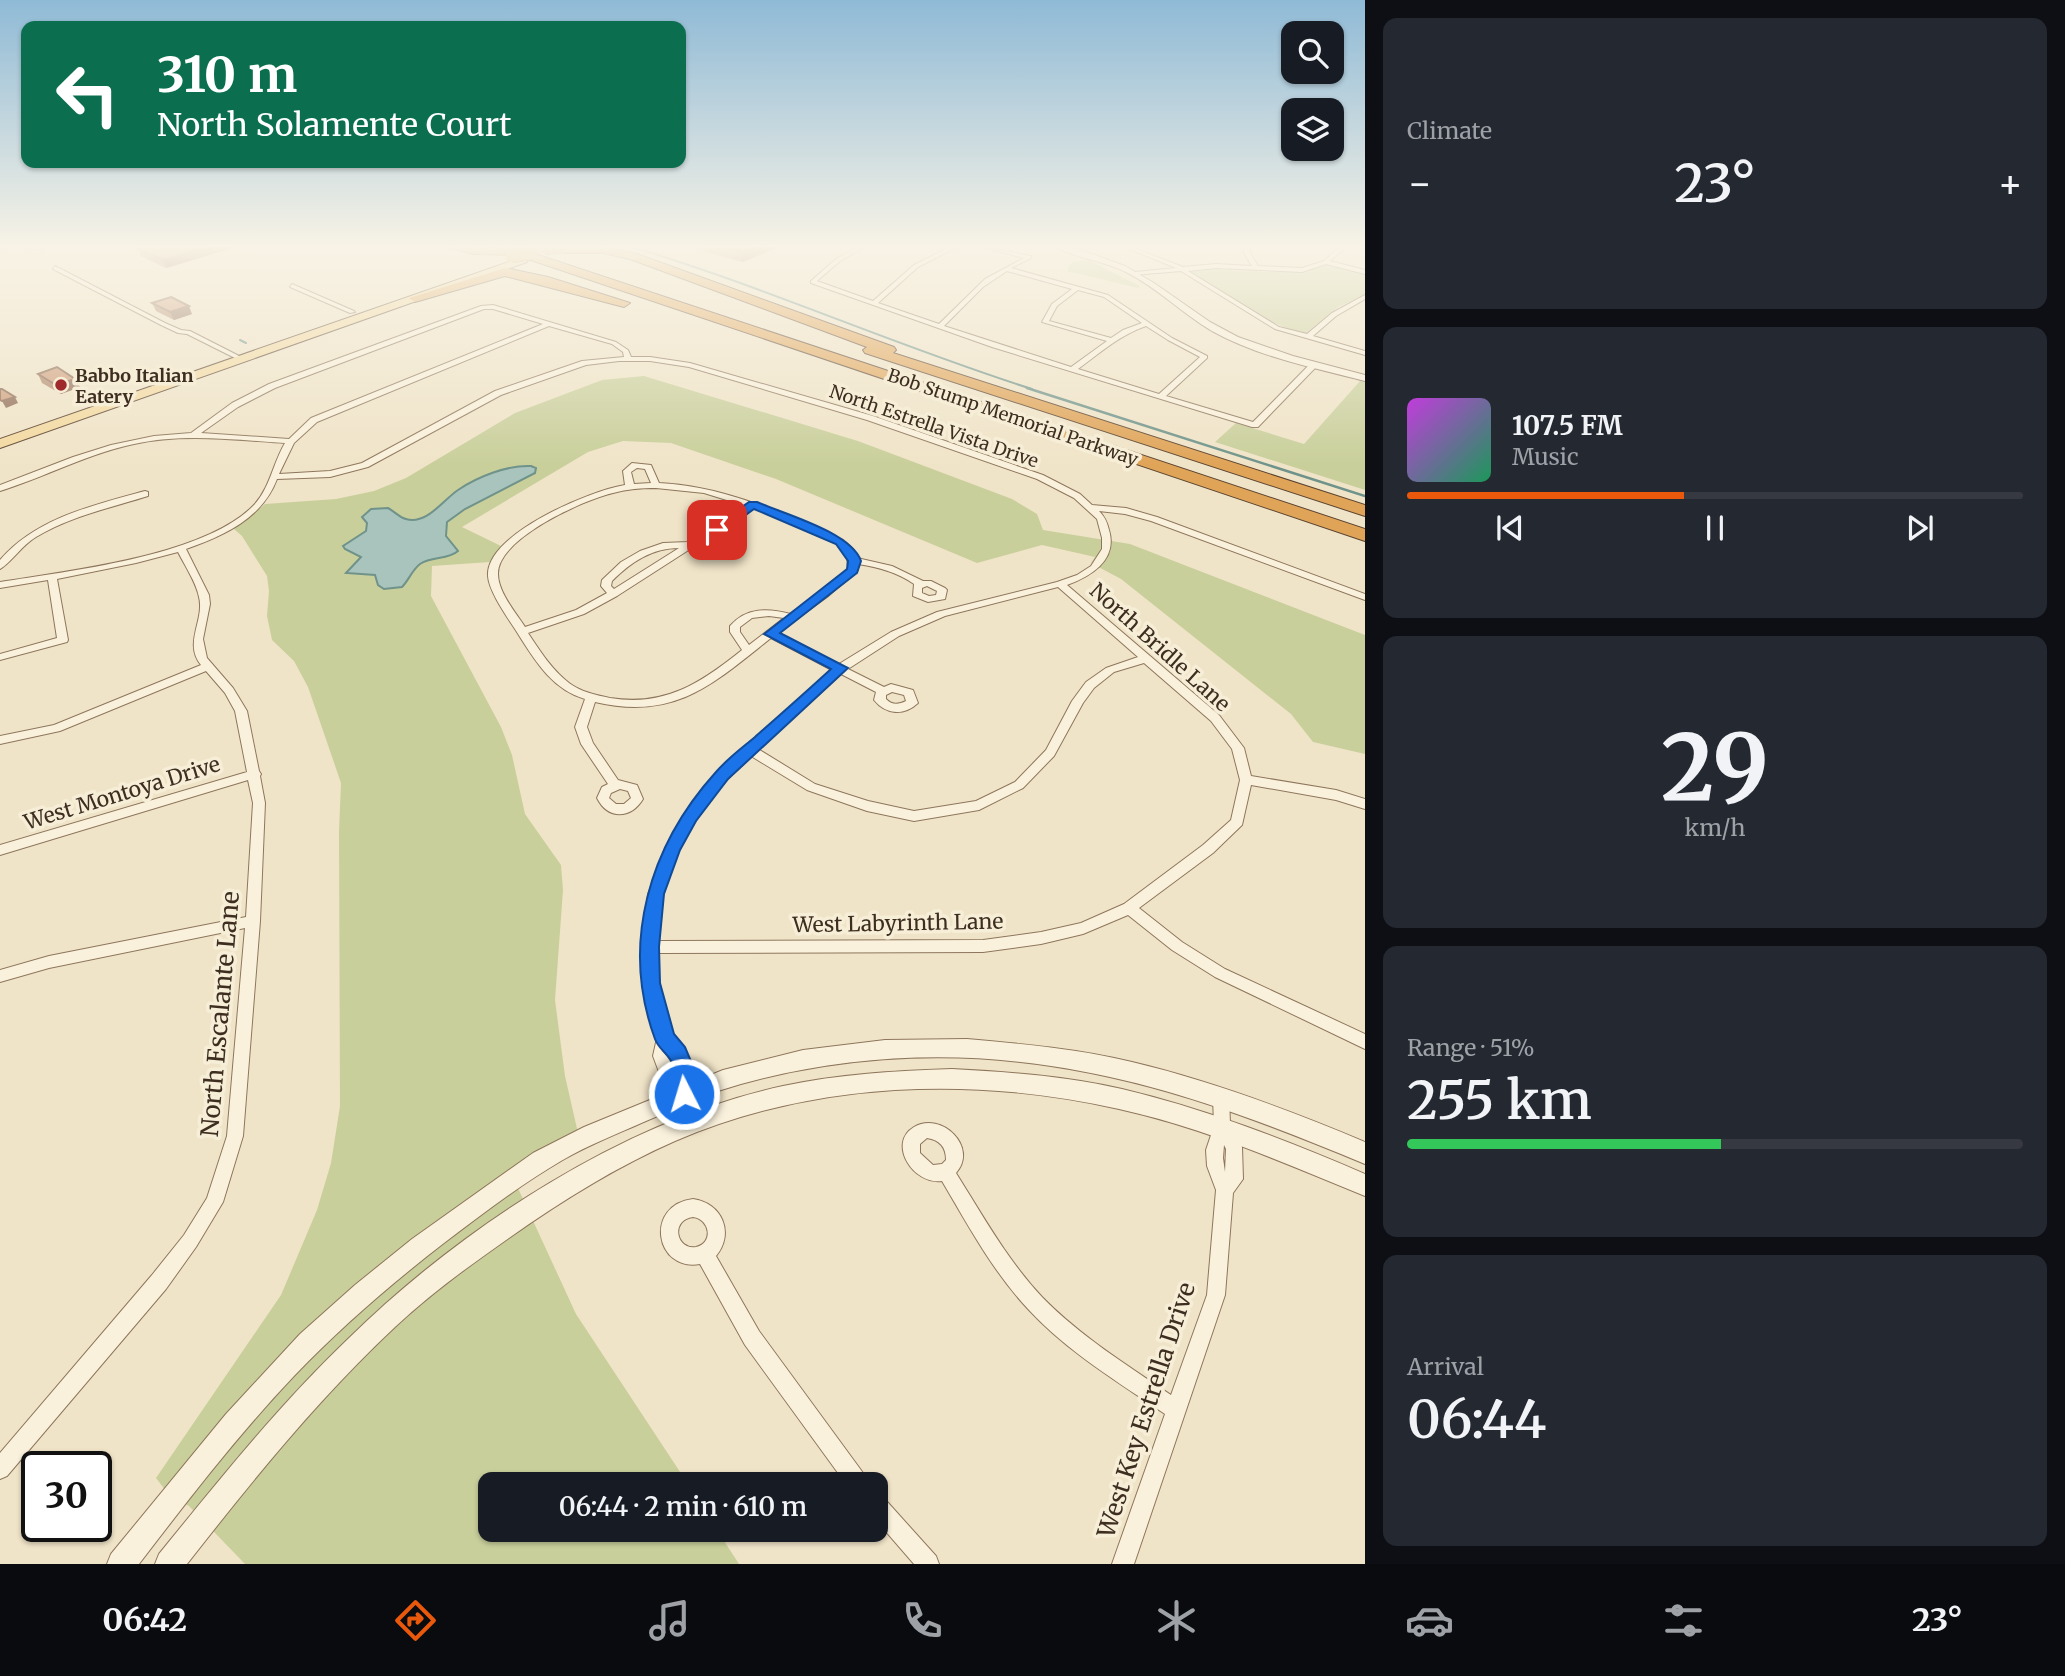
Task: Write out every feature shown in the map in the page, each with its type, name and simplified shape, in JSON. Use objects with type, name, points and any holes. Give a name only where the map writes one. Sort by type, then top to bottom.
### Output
[{"type":"highway","points":[[680,319],[874,375],[916,384]]},
{"type":"highway","name":"Bob Stump Memorial Parkway","points":[[729,319],[1365,535]]},
{"type":"highway","name":"Bob Stump Memorial Parkway","points":[[772,319],[1365,511]]},
{"type":"highway","points":[[803,319],[892,352],[1090,418],[1140,438]]},
{"type":"main road","points":[[1,440],[333,319]]},
{"type":"main road","points":[[229,358],[350,319]]},
{"type":"street","points":[[155,319],[180,332],[178,336],[229,358]]},
{"type":"street","points":[[192,436],[235,404],[272,386],[454,319]]},
{"type":"street","points":[[532,319],[614,343],[626,351],[628,358]]},
{"type":"street","points":[[917,319],[1255,425],[1314,365]]},
{"type":"street","points":[[939,327],[949,319]]},
{"type":"street","points":[[1047,319],[1045,322],[1114,341]]},
{"type":"street","points":[[1140,319],[1205,357],[1160,396]]},
{"type":"street","points":[[1202,319],[1225,334],[1266,350],[1365,378]]},
{"type":"street","points":[[1261,319],[1307,338],[1365,353]]},
{"type":"street","points":[[1307,338],[1326,319]]},
{"type":"street","points":[[0,585],[52,577],[181,549],[223,531],[254,510],[263,498],[288,441],[300,429],[329,412],[548,324]]},
{"type":"street","points":[[1073,369],[1125,331],[1146,324]]},
{"type":"street","name":"North Estrella Vista Drive","points":[[273,477],[330,474],[365,465],[492,396],[572,366],[628,358],[676,362],[897,427],[1040,477],[1070,492],[1093,508],[1126,511],[1154,519],[1365,597]]},
{"type":"street","points":[[0,488],[114,446],[153,439],[192,436],[288,441]]},
{"type":"street","points":[[626,488],[626,471],[635,465],[648,467],[656,485]]},
{"type":"street","points":[[656,485],[705,489],[753,505],[840,542],[852,553],[855,561],[853,570],[692,692],[666,701],[625,704],[591,698],[569,688],[551,673],[494,583],[492,569],[498,557],[511,543],[569,506],[626,488],[656,485]]},
{"type":"street","points":[[0,566],[17,547],[48,527],[145,494]]},
{"type":"street","points":[[524,631],[580,612],[613,594],[753,505]]},
{"type":"street","points":[[695,1122],[684,1094],[671,1083],[661,1056],[665,1038],[651,983],[650,947],[655,894],[672,850],[690,816],[722,775],[841,668],[895,634],[941,614],[1060,584],[1080,577],[1094,568],[1107,549],[1105,528],[1093,508]]},
{"type":"street","points":[[613,594],[606,586],[607,580],[646,549],[660,545],[687,545]]},
{"type":"street","name":"North Escalante Lane","points":[[0,1469],[159,1282],[190,1241],[214,1202],[237,1119],[253,921],[259,803],[241,711],[229,691],[202,659],[198,639],[205,604],[204,595],[181,549]]},
{"type":"street","points":[[855,561],[878,564],[898,571],[920,584]]},
{"type":"street","points":[[0,657],[62,640],[52,577]]},
{"type":"street","name":"North Bridle Lane","points":[[1060,584],[1215,718],[1238,748],[1246,780]]},
{"type":"street","points":[[748,651],[735,632],[735,625],[746,615],[757,612],[792,617]]},
{"type":"street","points":[[771,634],[883,691]]},
{"type":"street","points":[[751,750],[811,787],[867,806],[915,816],[979,805],[1019,785],[1050,753],[1078,701],[1090,685],[1110,670],[1145,659]]},
{"type":"street","points":[[0,740],[56,728],[208,667]]},
{"type":"street","points":[[591,698],[581,727],[587,744],[615,785]]},
{"type":"street","name":"West Montoya Drive","points":[[0,850],[255,774]]},
{"type":"street","points":[[1246,780],[1336,795],[1365,804]]},
{"type":"street","name":"West Labyrinth Lane","points":[[650,947],[983,946],[1041,938],[1083,928],[1129,908],[1208,849],[1237,822],[1246,780]]},
{"type":"street","points":[[1129,908],[1177,946],[1220,974],[1365,1042]]},
{"type":"street","points":[[0,976],[49,962],[253,921]]},
{"type":"street","points":[[121,1564],[219,1439],[308,1344],[416,1249],[489,1196],[568,1145],[725,1079],[821,1058],[900,1049],[978,1049],[1073,1058],[1221,1096],[1365,1153]]},
{"type":"street","points":[[169,1564],[245,1468],[330,1374],[387,1317],[435,1277],[526,1211],[567,1186],[695,1122],[790,1094],[829,1087],[873,1081],[984,1078],[1075,1088],[1222,1126],[1277,1145],[1365,1185]]},
{"type":"street","name":"West Key Estrella Drive","points":[[1123,1564],[1216,1295],[1225,1189],[1215,1175],[1215,1140],[1222,1126],[1221,1096]]},
{"type":"street","points":[[946,1172],[991,1246],[1034,1302],[1109,1363],[1176,1410]]},
{"type":"street","points":[[704,1253],[752,1338],[850,1472]]},
{"type":"street","points":[[888,1518],[928,1564]]},
{"type":"green space","points":[[1264,319],[1323,319],[1304,335]]},
{"type":"green space","points":[[644,376],[858,441],[1012,499],[1037,514],[1043,530],[1130,544],[1365,635],[1365,754],[1313,742],[1291,714],[1121,579],[1091,563],[1095,557],[1042,545],[977,563],[776,479],[671,443],[623,441],[588,452],[462,527],[501,546],[490,562],[432,566],[431,596],[501,727],[512,755],[525,814],[561,865],[563,890],[555,1000],[565,1076],[578,1133],[511,1173],[576,1314],[680,1472],[478,1472],[478,1542],[725,1542],[739,1564],[245,1564],[189,1506],[169,1495],[156,1478],[281,1295],[317,1210],[331,1163],[340,1106],[341,783],[308,687],[294,661],[272,640],[267,616],[267,576],[242,536],[234,529],[265,504],[336,499],[374,491],[406,478],[515,413],[602,380]]},
{"type":"green space","points":[[1360,381],[1365,382],[1365,490],[1215,442],[1236,423],[1304,444]]},
{"type":"water","points":[[531,466],[536,468],[535,473],[465,509],[447,522],[446,536],[458,551],[450,556],[420,564],[402,587],[384,589],[378,585],[375,575],[346,573],[361,557],[343,546],[366,531],[367,523],[362,517],[371,509],[388,508],[404,518],[414,520],[428,515],[458,490],[474,481],[502,470]]},
{"type":"building","points":[[57,367],[75,379],[56,385],[38,374]]},
{"type":"building","points":[[2,389],[15,397],[0,400]]},
{"type":"waterway","points":[[836,319],[1032,389]]},
{"type":"waterway","points":[[240,340],[246,343]]},
{"type":"waterway","points":[[1027,388],[1365,496]]},
{"type":"place","name":"Babbo Italian Eatery","points":[[61,385]]},
{"type":"route","points":[[684,1094],[687,1078],[678,1053],[665,1038],[651,983],[650,947],[655,894],[672,850],[690,816],[722,775],[841,668],[771,634],[853,570],[855,561],[852,553],[840,542],[753,505],[717,530]]}]
